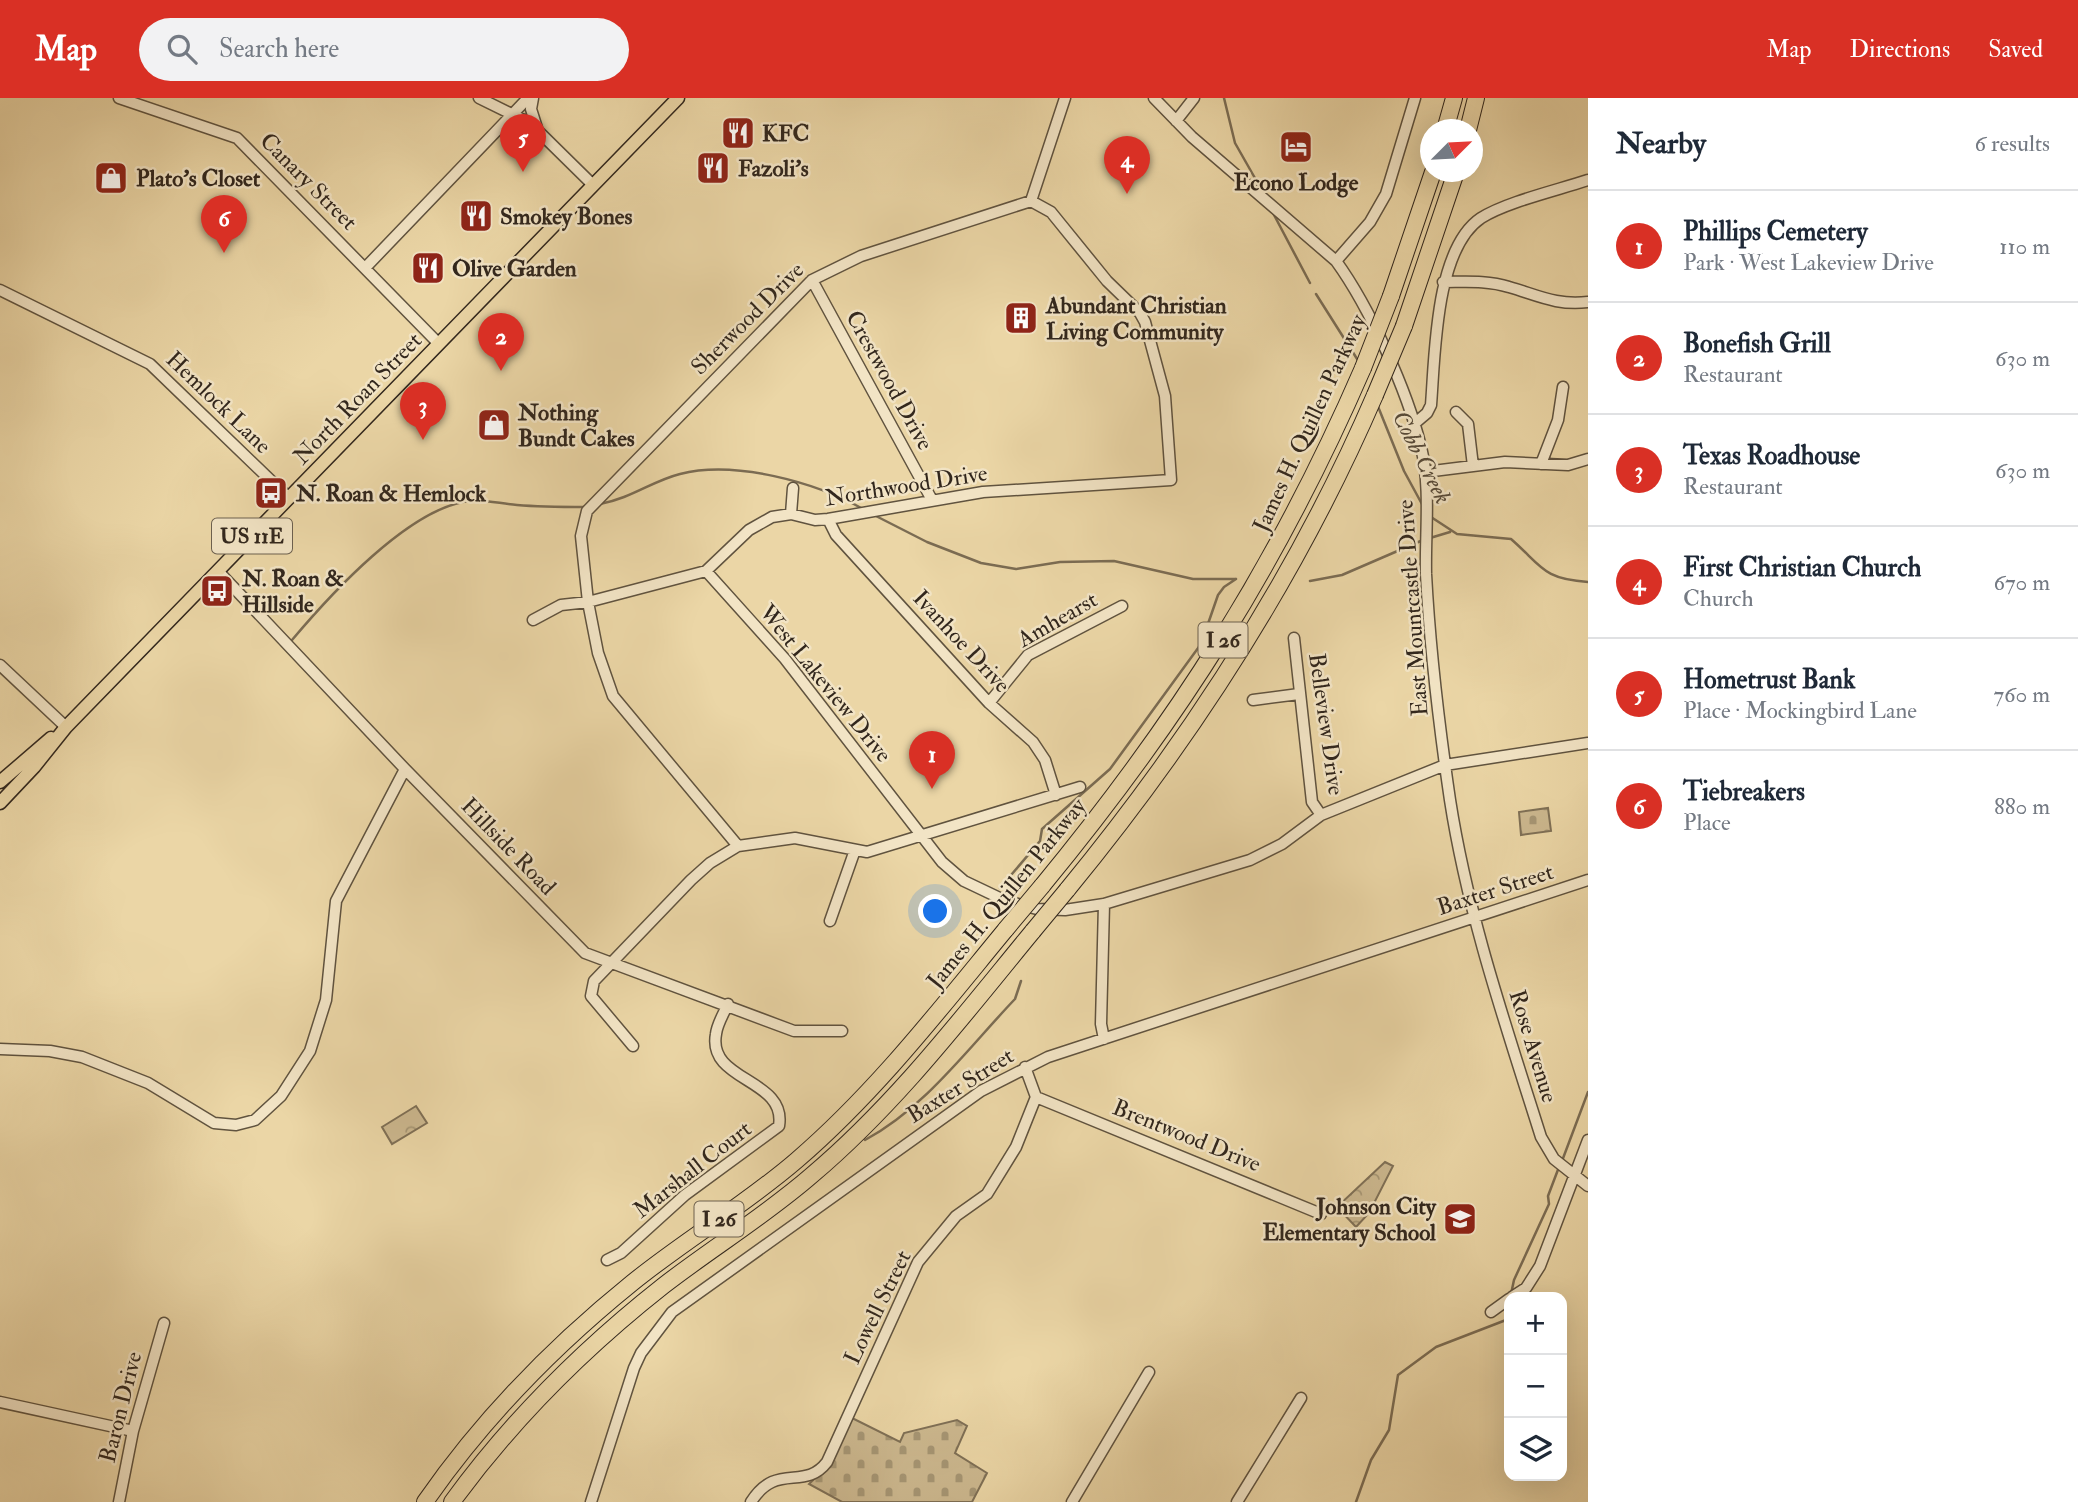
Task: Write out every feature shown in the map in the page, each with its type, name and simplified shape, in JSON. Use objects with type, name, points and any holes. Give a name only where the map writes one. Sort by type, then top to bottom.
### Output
[{"type":"highway","points":[[1448,119],[1454,98]]},
{"type":"highway","points":[[1471,119],[1476,98]]},
{"type":"highway","name":"James H. Quillen Parkway","points":[[425,1502],[500,1408],[570,1337],[657,1263],[757,1192],[839,1122],[914,1040],[1122,787],[1216,651],[1285,532],[1363,368],[1430,182]]},
{"type":"highway","name":"James H. Quillen Parkway","points":[[452,1502],[502,1438],[587,1351],[665,1285],[792,1191],[875,1117],[932,1054],[1067,890],[1176,751],[1245,646],[1306,540],[1375,395],[1404,326],[1453,182]]},
{"type":"main road","name":"North Roan Street","points":[[0,803],[34,767],[65,727],[678,98]]},
{"type":"main road","name":"North Roan Street","points":[[0,782],[25,757],[65,727]]},
{"type":"street","name":"Canary Street","points":[[119,98],[237,138],[439,344]]},
{"type":"street","points":[[479,98],[516,114],[538,131],[593,185]]},
{"type":"street","points":[[365,268],[531,98]]},
{"type":"street","points":[[531,98],[531,109],[538,131]]},
{"type":"street","points":[[1031,201],[1066,98]]},
{"type":"street","name":"East Mountcastle Drive","points":[[1154,98],[1176,121],[1336,261],[1364,305],[1414,424],[1425,472],[1430,626],[1445,765],[1473,919]]},
{"type":"street","points":[[1176,121],[1194,98]]},
{"type":"street","points":[[1336,261],[1370,222],[1386,194],[1415,98]]},
{"type":"street","points":[[1414,424],[1427,413],[1431,405],[1443,282],[1447,269],[1472,226],[1481,218],[1588,180]]},
{"type":"street","name":"Sherwood Drive","points":[[738,846],[612,695],[598,653],[588,602],[582,522],[587,511],[811,280],[861,256],[1031,201]]},
{"type":"street","name":"Northwood Drive","points":[[706,571],[736,541],[761,522],[791,514],[815,520],[828,519],[983,492],[1171,480],[1165,396],[1140,313],[1107,281],[1051,212],[1031,201]]},
{"type":"street","name":"Crestwood Drive","points":[[811,280],[932,500]]},
{"type":"street","points":[[1443,282],[1480,281],[1557,303],[1588,302]]},
{"type":"street","points":[[0,305],[4,292]]},
{"type":"street","name":"Hemlock Lane","points":[[4,292],[150,364],[289,498]]},
{"type":"street","points":[[1541,464],[1558,420],[1563,387]]},
{"type":"street","points":[[1456,412],[1468,424],[1473,466]]},
{"type":"street","points":[[1425,472],[1505,463],[1568,465],[1588,459]]},
{"type":"street","points":[[791,514],[793,488]]},
{"type":"street","name":"Ivanhoe Drive","points":[[828,519],[836,535],[989,703],[1040,750],[1056,795]]},
{"type":"street","name":"Hillside Road","points":[[218,571],[405,769],[585,953],[728,1004],[794,1031],[842,1031]]},
{"type":"street","points":[[533,620],[561,605],[588,602],[706,571]]},
{"type":"street","name":"West Lakeview Drive","points":[[706,571],[785,659],[942,862],[964,881],[1006,901],[1037,909],[1065,910],[1104,904],[1250,860],[1282,844],[1321,815],[1445,765]]},
{"type":"street","name":"Amhearst","points":[[989,703],[1028,655],[1122,606]]},
{"type":"street","name":"Belleview Drive","points":[[1294,638],[1312,802],[1321,815]]},
{"type":"street","points":[[0,665],[65,727]]},
{"type":"street","points":[[1253,700],[1299,694]]},
{"type":"street","points":[[1445,765],[1588,743]]},
{"type":"street","points":[[0,1049],[50,1051],[82,1057],[148,1083],[214,1123],[236,1125],[255,1120],[281,1096],[310,1051],[324,1012],[336,901],[405,769]]},
{"type":"street","points":[[633,1046],[591,996],[594,981],[691,880],[710,863],[738,846],[795,838],[867,852],[1080,787]]},
{"type":"street","points":[[830,920],[855,850]]},
{"type":"street","name":"Baxter Street","points":[[591,1502],[634,1368],[651,1339],[672,1312],[970,1098],[1025,1067],[1104,1039],[1588,880]]},
{"type":"street","points":[[1104,904],[1101,1024],[1104,1039]]},
{"type":"street","name":"Rose Avenue","points":[[1473,919],[1541,1137],[1554,1159],[1588,1186]]},
{"type":"street","name":"Marshall Court","points":[[607,1260],[621,1253],[685,1195],[779,1126],[773,1100],[757,1084],[734,1072],[720,1056],[715,1035],[728,1004]]},
{"type":"street","points":[[1025,1067],[1036,1097]]},
{"type":"street","name":"Brentwood Drive","points":[[1036,1097],[1321,1214]]},
{"type":"street","name":"Lowell Street","points":[[751,1502],[765,1484],[775,1478],[811,1476],[820,1472],[827,1462],[918,1262],[956,1216],[987,1194],[1016,1147],[1036,1097]]},
{"type":"street","points":[[1518,1292],[1534,1279],[1588,1140]]},
{"type":"street","points":[[1490,1312],[1504,1303]]},
{"type":"street","name":"Baron Drive","points":[[119,1502],[133,1432],[164,1323]]},
{"type":"street","points":[[1072,1502],[1149,1372]]},
{"type":"street","points":[[1237,1502],[1301,1398]]},
{"type":"street","points":[[0,1402],[133,1432]]},
{"type":"green space","points":[[1548,808],[1551,831],[1521,835],[1519,812]]},
{"type":"green space","points":[[416,1106],[427,1123],[392,1144],[382,1127]]},
{"type":"green space","points":[[1385,1162],[1393,1166],[1369,1213],[1356,1227],[1337,1207]]},
{"type":"green space","points":[[852,1418],[900,1442],[904,1433],[957,1420],[967,1426],[955,1453],[987,1473],[972,1502],[842,1502],[809,1484],[830,1464]]},
{"type":"waterway","name":"Cobb Creek","points":[[1224,98],[1235,143],[1264,194]]},
{"type":"waterway","name":"Cobb Creek","points":[[1273,213],[1310,283]]},
{"type":"waterway","name":"Cobb Creek","points":[[1316,294],[1359,362]]},
{"type":"waterway","name":"Cobb Creek","points":[[1377,404],[1404,471],[1423,506]]},
{"type":"waterway","points":[[600,504],[622,498],[680,474],[725,470],[799,482],[863,509]]},
{"type":"waterway","points":[[292,640],[327,600],[372,556],[421,519],[446,507],[469,501],[586,507]]},
{"type":"waterway","points":[[872,514],[927,542],[981,563],[1016,569],[1060,562],[1114,561],[1193,579],[1236,579]]},
{"type":"waterway","name":"Cobb Creek","points":[[1431,517],[1457,534],[1511,539],[1537,564],[1552,574],[1588,582]]},
{"type":"waterway","points":[[1430,538],[1450,532]]},
{"type":"waterway","points":[[1310,581],[1342,575],[1423,540]]},
{"type":"waterway","points":[[1000,888],[1040,841],[1042,829],[1110,769],[1201,644],[1218,595],[1236,579]]},
{"type":"waterway","points":[[865,1140],[887,1127],[945,1076],[1015,999],[1021,981]]},
{"type":"waterway","points":[[1562,1161],[1588,1092]]},
{"type":"waterway","points":[[1511,1292],[1514,1280],[1549,1204],[1548,1196],[1559,1167]]},
{"type":"waterway","points":[[1356,1502],[1371,1460],[1389,1430],[1398,1375],[1436,1347],[1504,1321]]},
{"type":"place","name":"KFC","points":[[738,133]]},
{"type":"place","name":"Econo Lodge","points":[[1296,147]]},
{"type":"place","name":"Fazoli's","points":[[713,168]]},
{"type":"place","name":"Hometrust Bank","points":[[523,172]]},
{"type":"place","name":"Plato's Closet","points":[[111,178]]},
{"type":"place","name":"First Christian Church","points":[[1127,194]]},
{"type":"place","name":"Smokey Bones","points":[[476,216]]},
{"type":"place","name":"Tiebreakers","points":[[224,253]]},
{"type":"place","name":"Olive Garden","points":[[428,268]]},
{"type":"place","name":"Abundant Christian Living Community","points":[[1021,318]]},
{"type":"place","name":"Bonefish Grill","points":[[501,371]]},
{"type":"place","name":"Nothing Bundt Cakes","points":[[494,425]]},
{"type":"place","name":"Texas Roadhouse","points":[[423,440]]},
{"type":"place","name":"N. Roan & Hemlock","points":[[271,493]]},
{"type":"place","name":"N. Roan & Hillside","points":[[217,591]]},
{"type":"place","name":"Phillips Cemetery","points":[[932,789]]},
{"type":"place","name":"Johnson City Elementary School","points":[[1460,1219]]}]
